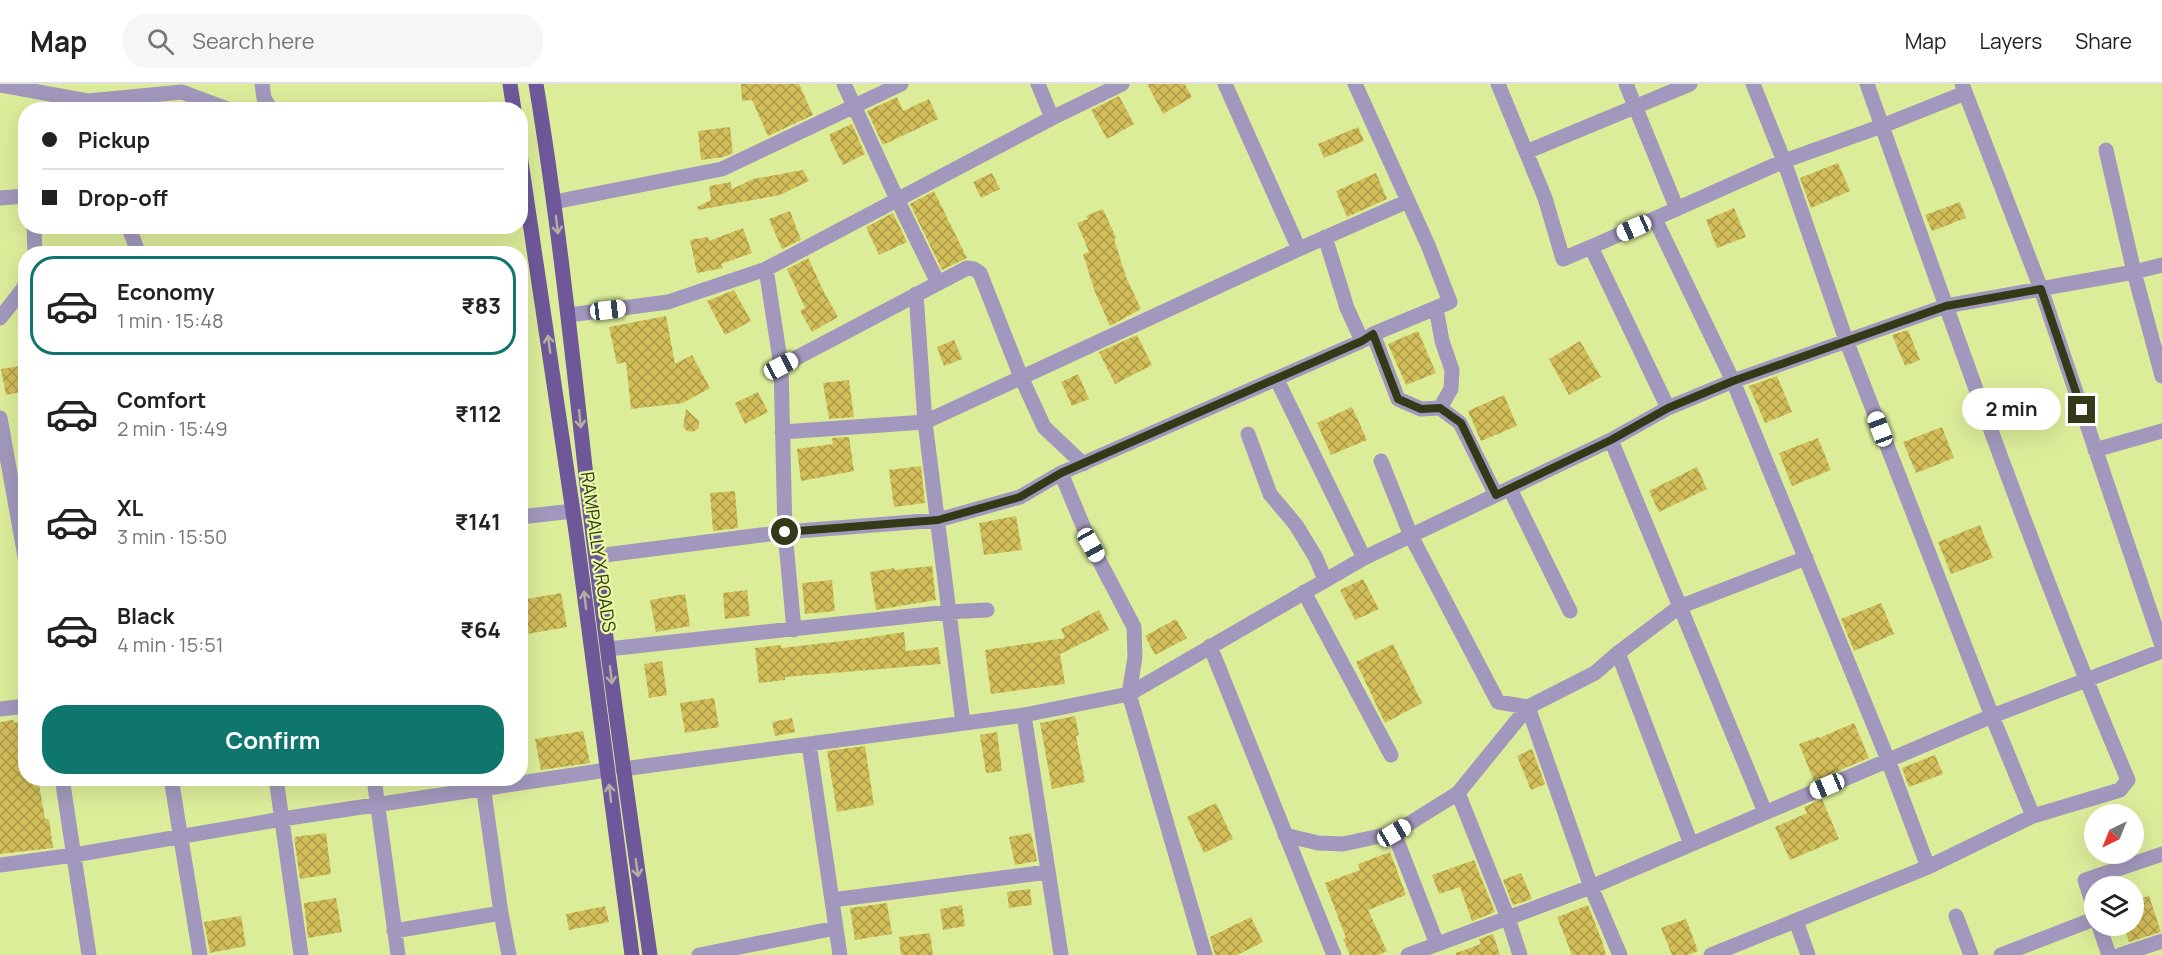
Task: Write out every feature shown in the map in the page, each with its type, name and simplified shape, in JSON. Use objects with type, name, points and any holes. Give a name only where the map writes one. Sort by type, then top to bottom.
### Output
[{"type":"main road","points":[[510,84],[513,102]]},
{"type":"main road","points":[[536,84],[554,202],[608,649],[615,769],[650,955]]},
{"type":"main road","points":[[528,149],[546,148]]},
{"type":"main road","name":"RAMPALLY X ROADS","points":[[528,209],[573,511],[615,769],[632,955]]},
{"type":"street","points":[[262,84],[266,102]]},
{"type":"street","points":[[844,84],[938,283]]},
{"type":"street","points":[[554,202],[722,169],[901,84]]},
{"type":"street","points":[[1038,84],[1052,118]]},
{"type":"street","points":[[568,315],[668,302],[766,269],[1052,118],[1122,84]]},
{"type":"street","points":[[1226,84],[1299,249]]},
{"type":"street","points":[[597,556],[785,532],[938,520],[1020,497],[1061,473],[1450,302],[1428,245],[1355,84]]},
{"type":"street","points":[[1498,84],[1545,198],[1563,259],[1784,161],[1882,126],[1964,88],[2041,289],[2162,646]]},
{"type":"street","points":[[1626,84],[1677,209]]},
{"type":"street","points":[[1526,152],[1690,84]]},
{"type":"street","points":[[1753,84],[1784,161],[1846,340],[2033,816]]},
{"type":"street","points":[[1711,955],[1928,867],[2033,816],[2120,790],[2128,780],[2085,680],[1946,306],[1867,84]]},
{"type":"street","points":[[0,85],[88,101],[181,88],[212,102]]},
{"type":"street","points":[[2106,150],[2134,272],[2162,376]]},
{"type":"street","points":[[0,198],[18,197]]},
{"type":"street","points":[[782,432],[925,422],[1324,237],[1408,201]]},
{"type":"street","points":[[1655,219],[1733,381],[1888,760],[1928,867]]},
{"type":"street","points":[[1324,237],[1347,308],[1367,337],[1398,399],[1421,409],[1440,408],[1461,423],[1570,611]]},
{"type":"street","points":[[1592,248],[1668,408]]},
{"type":"street","points":[[528,779],[1024,715],[1129,694],[1364,558],[1611,440],[1668,408],[1733,381],[1946,306],[2162,265]]},
{"type":"street","points":[[781,366],[967,268],[974,268],[980,273],[1021,377],[1044,427],[1083,464]]},
{"type":"street","points":[[766,269],[781,366],[785,532],[794,630]]},
{"type":"street","points":[[916,294],[925,422],[963,723]]},
{"type":"street","points":[[0,318],[18,296]]},
{"type":"street","points":[[1436,308],[1442,341],[1452,370],[1451,389],[1440,408]]},
{"type":"street","points":[[1277,380],[1364,558]]},
{"type":"street","points":[[0,418],[18,490]]},
{"type":"street","points":[[2096,450],[2162,431]]},
{"type":"street","points":[[1248,434],[1270,494],[1296,525],[1316,558],[1325,580]]},
{"type":"street","points":[[1611,440],[1765,812]]},
{"type":"street","points":[[1381,461],[1411,536],[1498,702],[1528,707]]},
{"type":"street","points":[[1061,473],[1091,545],[1134,627],[1135,657],[1129,694],[1205,955]]},
{"type":"street","points":[[528,516],[573,511]]},
{"type":"street","points":[[1286,835],[1318,843],[1343,844],[1394,833],[1458,793],[1528,707],[1595,674],[1618,653],[1679,607],[1806,558]]},
{"type":"street","points":[[1304,592],[1391,755]]},
{"type":"street","points":[[608,649],[948,612],[987,610]]},
{"type":"street","points":[[1210,646],[1334,955]]},
{"type":"street","points":[[1408,955],[1591,887],[1992,716],[2162,651]]},
{"type":"street","points":[[1618,653],[1691,844]]},
{"type":"street","points":[[0,709],[18,707]]},
{"type":"street","points":[[1528,707],[1591,887],[1620,955]]},
{"type":"street","points":[[1024,715],[1060,955]]},
{"type":"street","points":[[809,744],[840,955]]},
{"type":"street","points":[[63,786],[89,955]]},
{"type":"street","points":[[172,786],[200,955]]},
{"type":"street","points":[[277,786],[301,955]]},
{"type":"street","points":[[375,786],[398,955]]},
{"type":"street","points":[[0,865],[74,855],[282,819],[377,806],[473,786]]},
{"type":"street","points":[[483,786],[509,955]]},
{"type":"street","points":[[1458,793],[1508,918],[1520,955]]},
{"type":"street","points":[[1394,833],[1437,944]]},
{"type":"street","points":[[2097,876],[2162,854]]},
{"type":"street","points":[[832,900],[1048,872]]},
{"type":"street","points":[[394,931],[501,913]]},
{"type":"street","points":[[1956,916],[1971,955]]},
{"type":"street","points":[[1796,921],[1808,955]]},
{"type":"street","points":[[2001,955],[2084,923]]},
{"type":"street","points":[[699,955],[836,928]]},
{"type":"street","points":[[2102,936],[2109,955]]},
{"type":"street","points":[[2120,955],[2162,941]]},
{"type":"building","points":[[741,84],[799,84],[813,115],[768,136],[752,100],[742,101]]},
{"type":"building","points":[[1147,84],[1185,84],[1192,97],[1163,114]]},
{"type":"building","points":[[1119,96],[1134,124],[1107,139],[1091,110]]},
{"type":"building","points":[[897,97],[903,111],[929,99],[938,119],[883,145],[867,111]]},
{"type":"building","points":[[852,124],[865,154],[843,165],[830,139],[830,134]]},
{"type":"building","points":[[730,127],[733,153],[724,157],[701,160],[698,131]]},
{"type":"building","points":[[1358,127],[1364,141],[1324,158],[1318,144]]},
{"type":"building","points":[[1838,163],[1850,191],[1811,208],[1800,178]]},
{"type":"building","points":[[803,170],[809,181],[780,195],[698,210],[697,207],[711,200],[709,186],[731,182],[732,189],[753,179]]},
{"type":"building","points":[[992,173],[1000,189],[981,198],[973,182]]},
{"type":"building","points":[[1376,173],[1387,199],[1347,217],[1336,191]]},
{"type":"building","points":[[934,191],[967,258],[942,270],[910,204]]},
{"type":"building","points":[[1960,202],[1966,218],[1932,231],[1925,215]]},
{"type":"building","points":[[1734,208],[1746,237],[1717,248],[1706,220]]},
{"type":"building","points":[[1103,209],[1116,238],[1114,239],[1126,277],[1141,309],[1110,326],[1095,292],[1083,254],[1089,252],[1077,223],[1088,219],[1086,216]]},
{"type":"building","points":[[790,211],[801,240],[782,249],[769,219]]},
{"type":"building","points":[[893,213],[907,242],[879,255],[866,227]]},
{"type":"building","points":[[743,228],[752,253],[721,264],[723,268],[697,273],[690,240],[708,237],[709,241]]},
{"type":"building","points":[[808,258],[838,317],[812,332],[800,311],[805,308],[787,269]]},
{"type":"building","points":[[734,290],[751,321],[725,335],[707,301]]},
{"type":"building","points":[[666,316],[675,364],[692,355],[710,388],[683,403],[631,409],[626,362],[617,364],[609,327]]},
{"type":"building","points":[[1908,330],[1920,360],[1905,366],[1892,335]]},
{"type":"building","points":[[1418,331],[1436,373],[1406,385],[1388,344]]},
{"type":"building","points":[[1137,335],[1152,365],[1115,384],[1099,352]]},
{"type":"building","points":[[954,340],[962,359],[944,366],[937,347]]},
{"type":"building","points":[[1580,341],[1601,377],[1569,395],[1549,359]]},
{"type":"building","points":[[18,366],[18,393],[6,395],[1,369]]},
{"type":"building","points":[[1078,374],[1089,399],[1072,406],[1061,382]]},
{"type":"building","points":[[1777,376],[1792,412],[1765,423],[1749,386]]},
{"type":"building","points":[[849,380],[854,417],[829,419],[823,383]]},
{"type":"building","points":[[758,392],[768,412],[745,424],[735,403]]},
{"type":"building","points":[[1504,395],[1517,426],[1481,441],[1468,411]]},
{"type":"building","points":[[1352,407],[1367,440],[1331,455],[1317,423]]},
{"type":"building","points":[[686,409],[699,421],[699,428],[693,432],[683,427]]},
{"type":"building","points":[[1942,427],[1954,458],[1916,473],[1903,442]]},
{"type":"building","points":[[849,437],[854,471],[801,481],[797,449],[833,444],[832,438]]},
{"type":"building","points":[[1818,438],[1831,470],[1792,486],[1779,453]]},
{"type":"building","points":[[921,466],[925,503],[894,507],[889,470]]},
{"type":"building","points":[[1697,467],[1707,489],[1659,512],[1649,491]]},
{"type":"building","points":[[735,491],[738,528],[713,531],[710,493]]},
{"type":"building","points":[[1016,516],[1022,550],[984,555],[979,523]]},
{"type":"building","points":[[1980,525],[1993,558],[1951,574],[1938,542]]},
{"type":"building","points":[[932,566],[936,600],[876,610],[870,572]]},
{"type":"building","points":[[1363,579],[1379,609],[1355,620],[1340,590]]},
{"type":"building","points":[[832,580],[835,611],[805,614],[802,583]]},
{"type":"building","points":[[747,590],[750,616],[725,619],[723,593]]},
{"type":"building","points":[[561,593],[567,627],[528,634],[528,599]]},
{"type":"building","points":[[685,594],[690,626],[656,632],[650,600]]},
{"type":"building","points":[[1881,603],[1894,634],[1854,651],[1841,619]]},
{"type":"building","points":[[1099,610],[1109,630],[1060,654],[1065,684],[991,694],[985,650],[1065,638],[1061,629]]},
{"type":"building","points":[[1176,619],[1187,638],[1155,655],[1145,636]]},
{"type":"building","points":[[904,632],[906,651],[938,647],[941,664],[785,677],[785,680],[759,683],[755,648],[781,645],[781,648]]},
{"type":"building","points":[[1393,644],[1422,703],[1385,723],[1356,662]]},
{"type":"building","points":[[662,661],[667,695],[649,698],[644,664]]},
{"type":"building","points":[[714,698],[719,727],[685,733],[680,703]]},
{"type":"building","points":[[1075,716],[1079,735],[1076,736],[1085,782],[1052,789],[1040,723]]},
{"type":"building","points":[[792,718],[795,732],[775,736],[772,722]]},
{"type":"building","points":[[13,720],[14,723],[18,722],[18,786],[39,786],[45,819],[49,819],[53,848],[0,854],[0,722]]},
{"type":"building","points":[[1854,723],[1869,758],[1814,781],[1799,744]]},
{"type":"building","points":[[583,731],[590,763],[541,770],[535,739]]},
{"type":"building","points":[[997,732],[1002,771],[986,773],[980,735]]},
{"type":"building","points":[[865,746],[874,805],[837,812],[827,751]]},
{"type":"building","points":[[1532,749],[1545,784],[1531,790],[1517,756]]},
{"type":"building","points":[[1935,755],[1943,774],[1909,787],[1902,768]]},
{"type":"building","points":[[1822,799],[1839,839],[1790,860],[1775,827],[1807,813],[1804,807]]},
{"type":"building","points":[[1216,803],[1233,839],[1204,853],[1187,817]]},
{"type":"building","points":[[326,833],[331,874],[300,879],[294,837]]},
{"type":"building","points":[[1031,833],[1037,861],[1015,865],[1009,837]]},
{"type":"building","points":[[1390,852],[1406,895],[1368,910],[1387,951],[1379,955],[1350,955],[1325,883],[1360,870],[1358,864]]},
{"type":"building","points":[[1474,860],[1495,912],[1472,921],[1460,887],[1439,894],[1432,875]]},
{"type":"building","points":[[1521,873],[1532,899],[1513,905],[1503,880]]},
{"type":"building","points":[[1030,889],[1032,905],[1009,908],[1007,892]]},
{"type":"building","points":[[2149,896],[2161,932],[2129,942],[2127,936],[2144,936],[2144,897]]},
{"type":"building","points":[[336,898],[342,932],[308,938],[304,903]]},
{"type":"building","points":[[887,903],[892,934],[855,940],[850,908]]},
{"type":"building","points":[[962,905],[965,926],[943,930],[940,909]]},
{"type":"building","points":[[1588,905],[1606,955],[1572,955],[1557,917]]},
{"type":"building","points":[[605,906],[609,922],[569,930],[566,914]]},
{"type":"building","points":[[241,916],[246,946],[210,953],[204,922]]},
{"type":"building","points":[[1251,917],[1263,942],[1237,955],[1215,955],[1210,937]]},
{"type":"building","points":[[1686,919],[1698,951],[1688,955],[1672,955],[1661,928]]},
{"type":"building","points":[[930,933],[933,955],[901,955],[899,937]]},
{"type":"building","points":[[1493,934],[1500,955],[1456,955],[1456,953],[1481,944],[1479,939]]},
{"type":"route","points":[[785,532],[938,520],[1020,497],[1061,473],[1277,380],[1373,334],[1398,399],[1421,409],[1440,408],[1461,423],[1496,495],[1611,440],[1668,408],[1733,381],[1946,306],[2041,289],[2082,410]]}]
